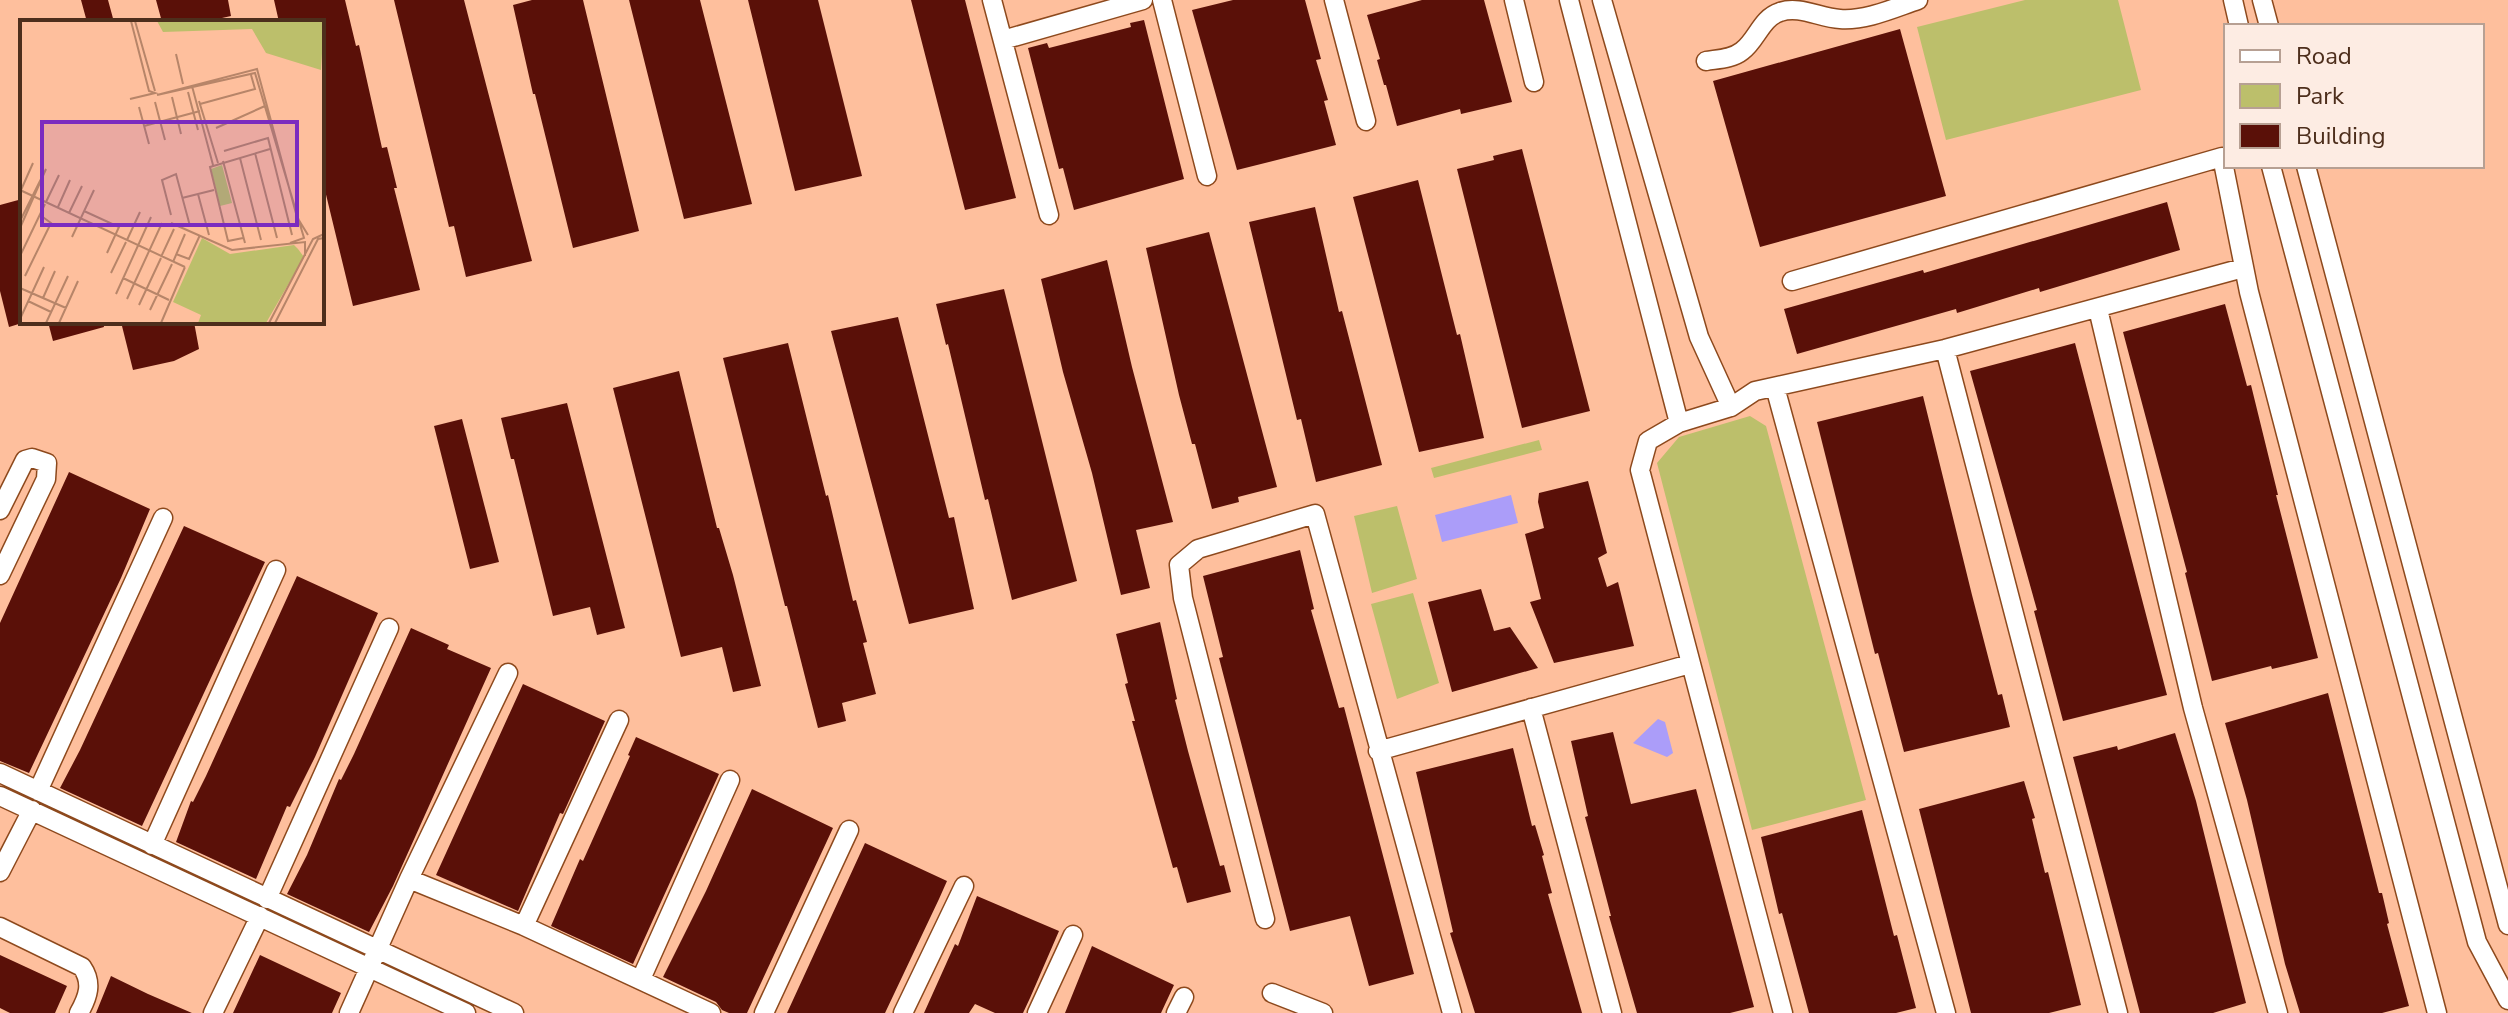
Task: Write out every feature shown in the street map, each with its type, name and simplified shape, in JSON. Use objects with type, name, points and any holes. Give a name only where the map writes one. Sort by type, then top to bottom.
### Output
[{"type":"street","points":[[992,0],[1049,215]]},
{"type":"street","points":[[1003,40],[1143,0]]},
{"type":"street","points":[[1162,0],[1207,176]]},
{"type":"street","points":[[1334,0],[1366,121]]},
{"type":"street","points":[[1514,0],[1534,82]]},
{"type":"street","points":[[1569,0],[1679,423]]},
{"type":"street","points":[[1602,0],[1699,337],[1731,407]]},
{"type":"street","points":[[1706,61],[1742,51],[1768,18],[1779,12],[1802,11],[1843,20],[1864,17],[1918,0]]},
{"type":"street","points":[[2233,0],[2239,24]]},
{"type":"street","points":[[2262,0],[2268,24]]},
{"type":"street","points":[[1792,281],[2222,157],[2224,168]]},
{"type":"street","points":[[2224,168],[2243,268],[2437,1013]]},
{"type":"street","points":[[2272,168],[2477,942],[2508,1000]]},
{"type":"street","points":[[2307,168],[2508,925]]},
{"type":"street","points":[[1783,1013],[1640,470],[1648,441],[1679,423],[1731,407],[1755,391],[1945,349],[2243,268]]},
{"type":"street","points":[[2098,309],[2193,708],[2278,1013]]},
{"type":"street","points":[[1945,349],[2118,1013]]},
{"type":"street","points":[[1775,387],[1946,1013]]},
{"type":"street","points":[[0,510],[25,460],[32,458],[47,463],[46,479],[0,575]]},
{"type":"street","points":[[1265,919],[1183,598],[1179,565],[1198,549],[1315,514],[1452,1013]]},
{"type":"street","points":[[38,791],[163,518]]},
{"type":"street","points":[[2372,548],[2406,540]]},
{"type":"street","points":[[152,845],[276,570]]},
{"type":"street","points":[[213,1013],[264,908],[389,628]]},
{"type":"street","points":[[1378,751],[1690,664]]},
{"type":"street","points":[[349,1013],[409,879],[508,673]]},
{"type":"street","points":[[1531,708],[1612,1013]]},
{"type":"street","points":[[524,926],[619,720]]},
{"type":"street","points":[[0,773],[152,845],[264,908]]},
{"type":"street","points":[[641,979],[730,780]]},
{"type":"street","points":[[0,796],[264,908],[374,959],[514,1013]]},
{"type":"street","points":[[0,872],[32,810]]},
{"type":"street","points":[[764,1013],[849,830]]},
{"type":"street","points":[[409,879],[524,926],[711,1013]]},
{"type":"street","points":[[903,1013],[964,886]]},
{"type":"street","points":[[0,927],[82,967],[89,976],[89,984],[79,1013]]},
{"type":"street","points":[[1037,1013],[1073,935]]},
{"type":"street","points":[[374,959],[466,1013]]},
{"type":"street","points":[[1272,993],[1323,1013]]},
{"type":"green space","points":[[2025,0],[2118,0],[2141,90],[1946,140],[1917,27]]},
{"type":"green space","points":[[1750,416],[1766,426],[1866,800],[1752,830],[1657,463],[1679,437]]},
{"type":"green space","points":[[1539,440],[1542,450],[1434,478],[1431,468]]},
{"type":"green space","points":[[1397,506],[1417,579],[1372,593],[1354,516]]},
{"type":"green space","points":[[1413,593],[1439,683],[1397,699],[1371,604]]},
{"type":"shaded area","points":[[1511,495],[1518,523],[1442,542],[1435,515]]},
{"type":"shaded area","points":[[1658,719],[1665,722],[1673,753],[1667,757],[1633,743]]},
{"type":"building","points":[[81,0],[108,0],[113,20],[86,20]]},
{"type":"building","points":[[156,0],[228,0],[231,16],[213,20],[161,20]]},
{"type":"building","points":[[274,0],[345,0],[356,46],[359,45],[382,148],[387,147],[420,290],[353,306],[324,186],[324,20],[279,20]]},
{"type":"building","points":[[394,0],[464,0],[532,261],[466,277],[454,226],[449,227]]},
{"type":"building","points":[[532,0],[583,0],[639,231],[573,248],[513,5]]},
{"type":"building","points":[[629,0],[700,0],[752,204],[684,219]]},
{"type":"building","points":[[748,0],[818,0],[862,176],[795,191]]},
{"type":"building","points":[[911,0],[965,0],[1016,198],[965,210]]},
{"type":"building","points":[[1233,0],[1305,0],[1321,59],[1316,60],[1328,100],[1324,101],[1336,145],[1237,170],[1192,10]]},
{"type":"building","points":[[1422,0],[1484,0],[1512,102],[1461,114],[1460,109],[1397,126],[1367,15]]},
{"type":"building","points":[[1144,20],[1184,179],[1074,210],[1063,168],[1059,169],[1028,48],[1047,43],[1049,48],[1131,27],[1130,23]]},
{"type":"building","points":[[1900,29],[1946,196],[1760,247],[1713,81]]},
{"type":"building","points":[[1522,149],[1590,411],[1522,428],[1457,169]]},
{"type":"building","points":[[1418,180],[1457,335],[1460,334],[1484,438],[1419,452],[1353,197]]},
{"type":"building","points":[[20,200],[20,324],[9,327],[0,291],[0,205]]},
{"type":"building","points":[[2167,202],[2180,250],[2040,292],[2039,288],[1957,313],[1956,309],[1797,354],[1784,309],[1923,270],[1924,273]]},
{"type":"building","points":[[1315,207],[1339,312],[1342,311],[1382,465],[1316,482],[1301,419],[1297,420],[1249,222]]},
{"type":"building","points":[[1209,232],[1277,487],[1238,497],[1239,502],[1212,509],[1179,395],[1146,248]]},
{"type":"building","points":[[1107,260],[1173,522],[1136,530],[1150,588],[1121,595],[1041,279]]},
{"type":"building","points":[[1004,289],[1077,581],[1012,600],[936,304]]},
{"type":"building","points":[[2225,304],[2247,386],[2251,385],[2318,658],[2212,681],[2187,572],[2123,332]]},
{"type":"building","points":[[898,317],[949,518],[954,517],[974,609],[909,624],[831,331]]},
{"type":"building","points":[[49,324],[103,324],[104,327],[53,341]]},
{"type":"building","points":[[122,324],[194,324],[199,349],[174,361],[133,370]]},
{"type":"building","points":[[788,343],[853,601],[856,600],[867,642],[863,643],[876,694],[842,703],[846,721],[818,728],[723,358]]},
{"type":"building","points":[[2075,343],[2167,695],[2063,721],[2034,611],[2037,610],[1970,371]]},
{"type":"building","points":[[679,371],[717,528],[733,575],[761,686],[733,692],[722,647],[681,657],[613,388]]},
{"type":"building","points":[[1923,396],[1998,695],[2002,694],[2010,727],[1904,752],[1878,653],[1875,654],[1817,422]]},
{"type":"building","points":[[567,403],[625,628],[597,635],[590,607],[553,616],[501,418]]},
{"type":"building","points":[[462,419],[499,562],[470,569],[434,426]]},
{"type":"building","points":[[69,472],[150,509],[29,773],[0,761],[0,623]]},
{"type":"building","points":[[1588,481],[1607,553],[1598,558],[1607,587],[1618,582],[1634,646],[1554,663],[1530,602],[1541,599],[1525,534],[1544,528],[1539,493]]},
{"type":"building","points":[[184,526],[265,562],[142,826],[60,788]]},
{"type":"building","points":[[1300,550],[1314,609],[1311,610],[1339,708],[1344,707],[1414,974],[1369,986],[1350,916],[1290,931],[1219,658],[1223,657],[1203,576]]},
{"type":"building","points":[[297,576],[378,613],[315,757],[290,807],[287,806],[256,879],[176,842],[191,801],[206,776]]},
{"type":"building","points":[[1481,589],[1494,631],[1510,627],[1538,668],[1452,692],[1428,602]]},
{"type":"building","points":[[1160,622],[1188,751],[1220,866],[1224,865],[1231,892],[1187,903],[1177,867],[1173,868],[1132,721],[1135,721],[1116,634]]},
{"type":"building","points":[[411,628],[449,645],[447,649],[491,668],[393,886],[369,932],[287,894]]},
{"type":"building","points":[[523,684],[605,721],[563,814],[560,813],[518,911],[436,875]]},
{"type":"building","points":[[2328,693],[2409,1006],[2382,1013],[2300,1013],[2225,723]]},
{"type":"building","points":[[1613,732],[1631,804],[1696,789],[1754,1007],[1730,1013],[1637,1013],[1609,916],[1585,817],[1588,816],[1571,741]]},
{"type":"building","points":[[2175,733],[2196,801],[2246,1003],[2213,1013],[2140,1013],[2073,757],[2117,746],[2118,750]]},
{"type":"building","points":[[636,737],[719,774],[633,964],[551,926],[580,859],[583,861]]},
{"type":"building","points":[[1513,748],[1532,826],[1535,825],[1544,855],[1552,893],[1548,894],[1582,1013],[1475,1013],[1450,933],[1453,932],[1416,772]]},
{"type":"building","points":[[2024,781],[2081,1005],[2049,1013],[1971,1013],[1919,809]]},
{"type":"building","points":[[752,789],[833,828],[747,1013],[729,1013],[716,1002],[663,977]]},
{"type":"building","points":[[1862,810],[1916,1008],[1896,1013],[1809,1013],[1782,913],[1779,914],[1761,837]]},
{"type":"building","points":[[865,843],[947,881],[939,899],[885,1013],[787,1013]]},
{"type":"building","points":[[977,896],[1059,931],[1030,998],[1023,1013],[995,1013],[975,1004],[969,1013],[924,1013],[955,944],[958,946]]},
{"type":"building","points":[[1092,946],[1174,985],[1161,1013],[1065,1013]]},
{"type":"building","points":[[0,955],[67,986],[55,1013],[10,1013],[0,1008]]},
{"type":"building","points":[[260,955],[341,993],[332,1013],[233,1013]]},
{"type":"building","points":[[111,976],[148,994],[192,1013],[96,1013]]}]
